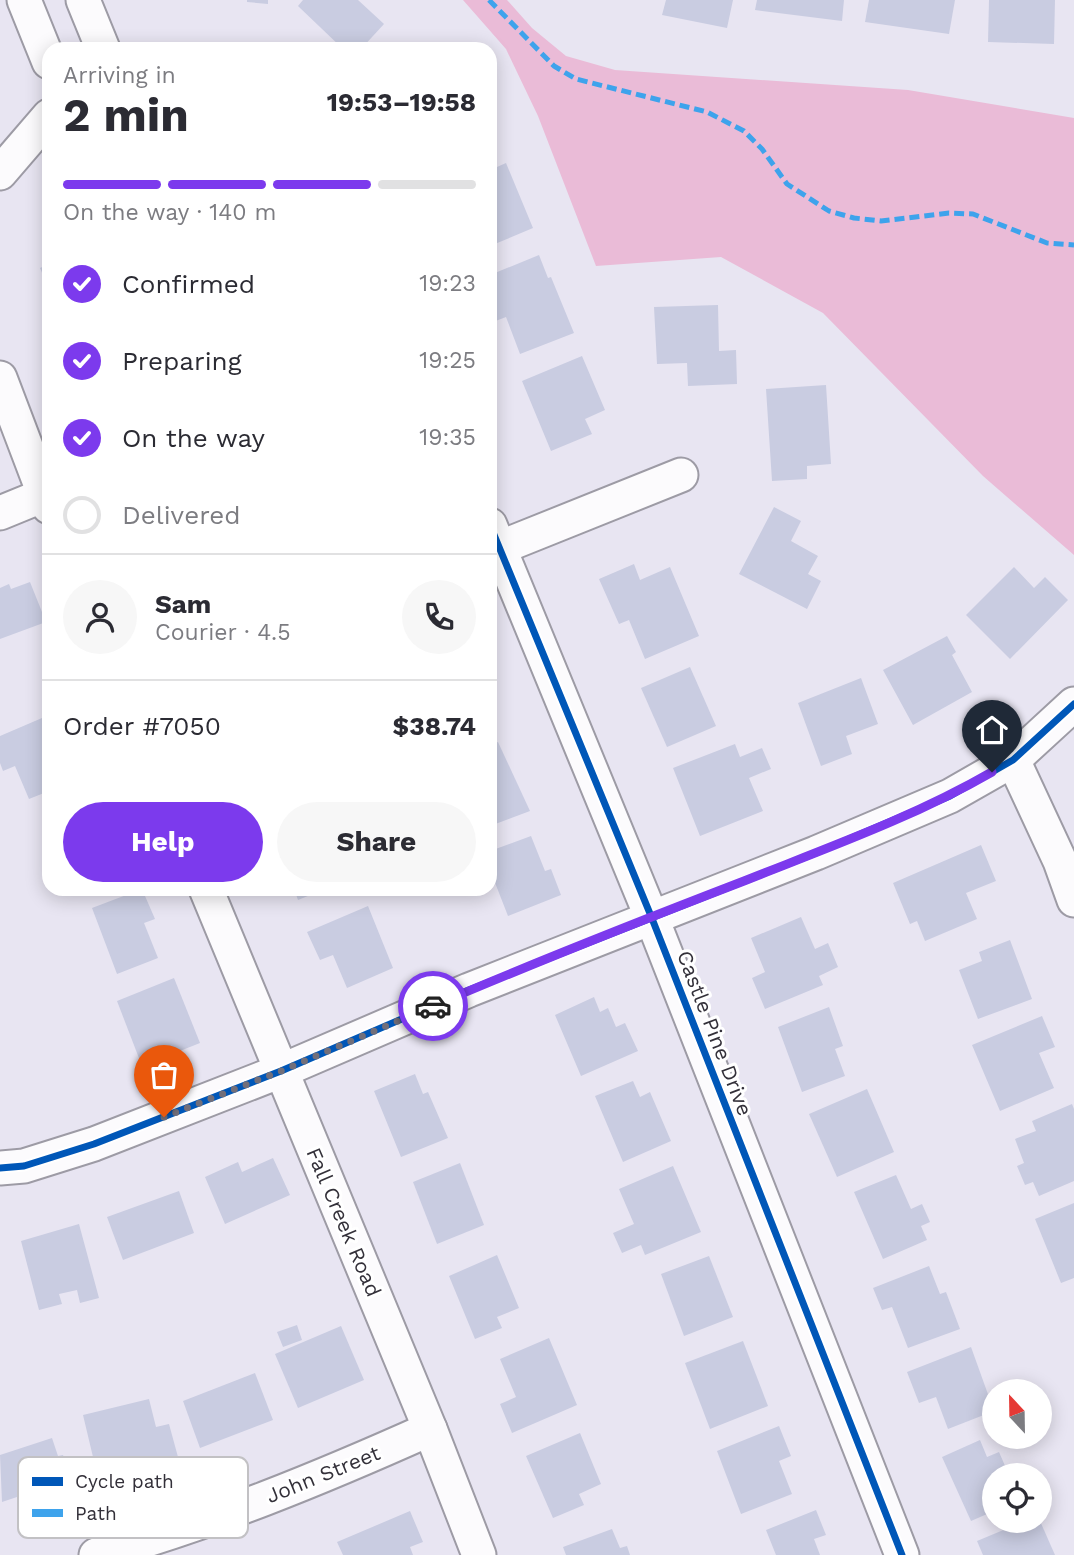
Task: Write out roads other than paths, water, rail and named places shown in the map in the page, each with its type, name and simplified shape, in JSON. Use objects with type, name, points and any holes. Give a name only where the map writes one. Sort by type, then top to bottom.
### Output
[{"type":"street","points":[[24,0],[42,45]]},
{"type":"street","points":[[83,0],[100,42]]},
{"type":"street","points":[[0,173],[42,124]]},
{"type":"street","points":[[0,378],[42,488]]},
{"type":"street","points":[[497,536],[681,475]]},
{"type":"street","points":[[0,513],[42,502]]},
{"type":"street","name":"Castle Pine Drive","points":[[497,542],[651,916],[902,1555]]},
{"type":"street","points":[[0,1168],[23,1167],[94,1144],[281,1071],[651,916],[816,853],[950,796],[1013,760],[1074,704]]},
{"type":"street","points":[[1013,760],[1060,861],[1074,900]]},
{"type":"street","name":"Fall Creek Road","points":[[209,896],[480,1555]]},
{"type":"street","name":"John Street","points":[[248,1503],[367,1458],[430,1429]]},
{"type":"street","name":"John Street","points":[[96,1555],[157,1538]]}]
